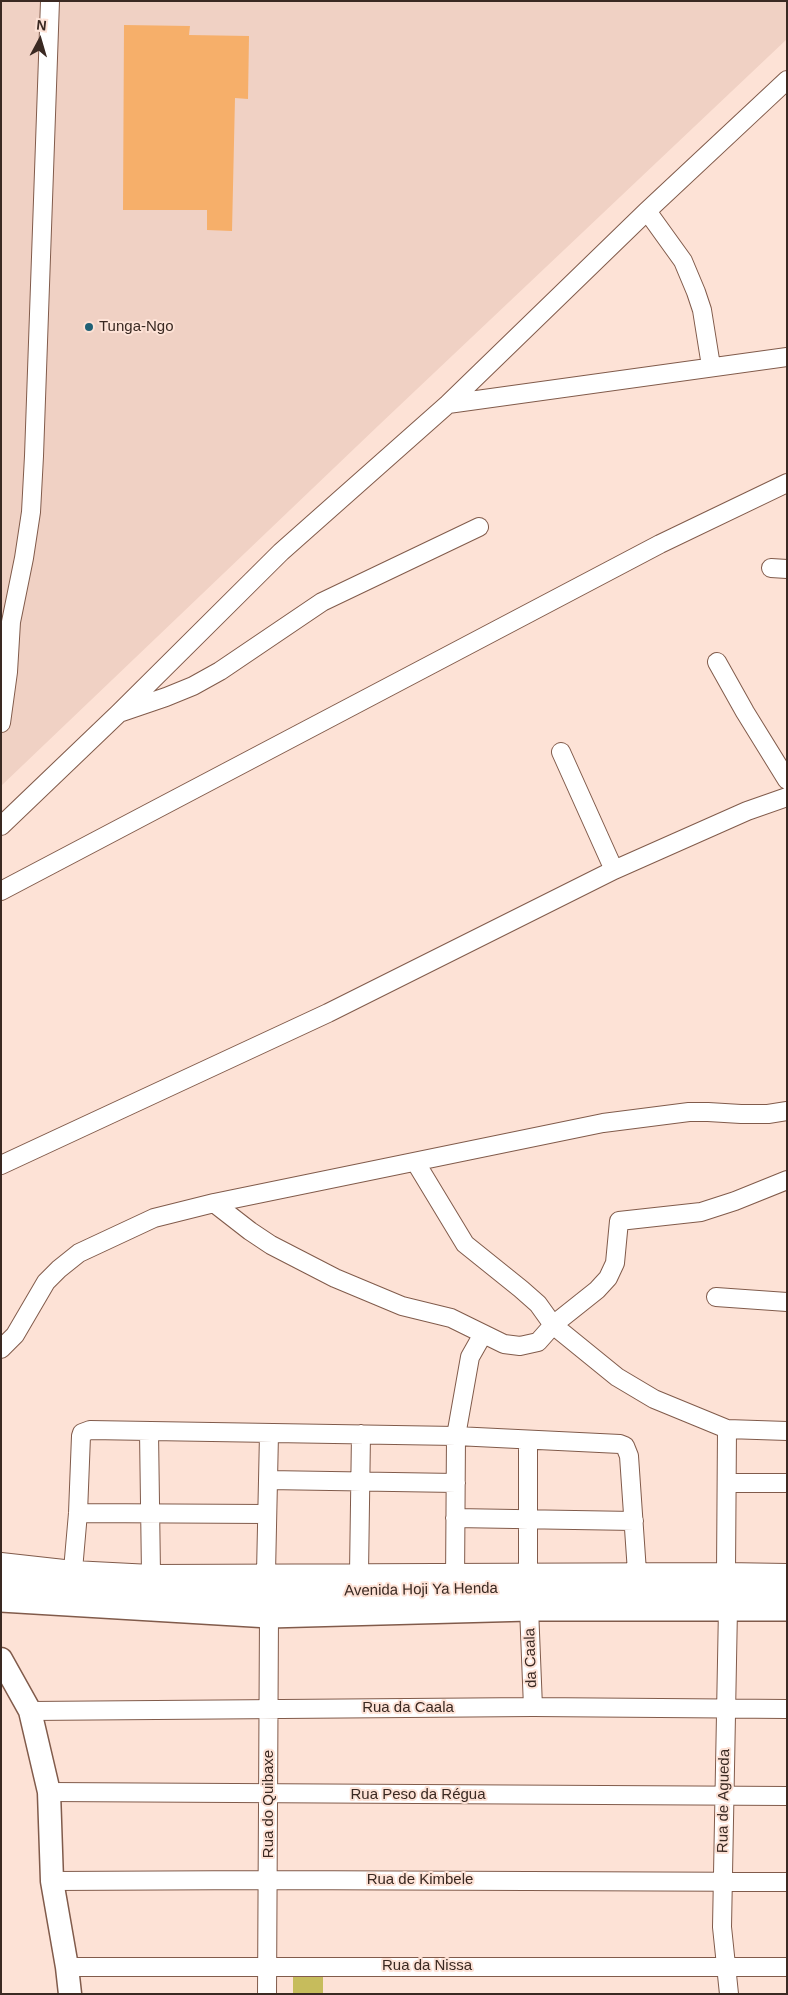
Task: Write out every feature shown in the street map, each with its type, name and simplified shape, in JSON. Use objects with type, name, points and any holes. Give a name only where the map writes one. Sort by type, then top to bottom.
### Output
[{"type":"main road","points":[[1,1579],[62,1585]]},
{"type":"main road","name":"Avenida Hoji Ya Henda","points":[[62,1585],[268,1592],[455,1582],[787,1587]]},
{"type":"main road","points":[[1,1599],[62,1585]]},
{"type":"main road","name":"Avenida Hoji Ya Henda","points":[[62,1585],[269,1615],[529,1608],[787,1608]]},
{"type":"street","points":[[1,723],[12,622],[26,548],[33,475],[50,1]]},
{"type":"street","points":[[1,826],[119,713],[281,552],[448,404],[647,211],[787,80]]},
{"type":"street","points":[[647,211],[683,261],[693,284],[702,310],[710,366]]},
{"type":"street","points":[[448,404],[710,366],[787,357]]},
{"type":"street","points":[[1,891],[600,575],[787,483]]},
{"type":"street","points":[[119,713],[193,686],[220,671],[322,602],[479,527]]},
{"type":"street","points":[[717,662],[787,780]]},
{"type":"street","points":[[561,752],[614,870]]},
{"type":"street","points":[[1,1165],[328,1013],[614,870],[738,815],[787,797]]},
{"type":"street","points":[[1,1349],[15,1335],[46,1282],[59,1269],[79,1253],[154,1218],[214,1203],[416,1163],[541,1135],[649,1116],[708,1112],[768,1114],[787,1111]]},
{"type":"street","points":[[416,1163],[465,1244],[521,1289],[538,1304],[553,1325],[617,1377],[654,1399],[727,1429],[787,1431]]},
{"type":"street","points":[[214,1203],[264,1240],[335,1278],[402,1306],[451,1318],[504,1344],[520,1346],[538,1342],[553,1325],[608,1278],[615,1263],[619,1221],[701,1212],[735,1201],[787,1180]]},
{"type":"street","points":[[716,1297],[787,1302]]},
{"type":"street","points":[[455,1582],[456,1436],[470,1357],[483,1334]]},
{"type":"street","points":[[726,1572],[727,1429]]},
{"type":"street","points":[[62,1585],[78,1512],[82,1433],[90,1430],[456,1436],[623,1444],[629,1456],[638,1572]]},
{"type":"street","points":[[149,1432],[150,1574]]},
{"type":"street","points":[[266,1573],[269,1434]]},
{"type":"street","points":[[359,1573],[361,1434]]},
{"type":"street","points":[[528,1440],[528,1573]]},
{"type":"street","points":[[268,1480],[456,1483]]},
{"type":"street","points":[[727,1483],[787,1484]]},
{"type":"street","points":[[78,1512],[267,1514]]},
{"type":"street","points":[[456,1518],[634,1521]]},
{"type":"street","name":"Avenida Hoji Ya Henda","points":[[1,1562],[62,1585],[150,1574],[359,1573],[455,1582],[528,1573],[787,1573]]},
{"type":"street","name":"da Caala","points":[[529,1608],[533,1707]]},
{"type":"street","name":"Rua de Agueda","points":[[728,1608],[722,1927],[729,1994]]},
{"type":"street","name":"Rua do Quibaxe","points":[[267,1994],[269,1615]]},
{"type":"street","points":[[1,1659],[30,1711],[50,1792],[52,1881],[70,1994]]},
{"type":"street","name":"Rua da Caala","points":[[30,1711],[533,1707],[787,1709]]},
{"type":"street","name":"Rua Peso da Régua","points":[[50,1792],[787,1796]]},
{"type":"street","name":"Rua de Kimbele","points":[[52,1881],[787,1882]]},
{"type":"street","name":"Rua da Nissa","points":[[67,1967],[787,1967]]},
{"type":"shaded area","points":[[1,1],[787,1],[787,39],[1,786]]},
{"type":"shaded area","points":[[323,1975],[323,1994],[293,1994],[293,1976]]},
{"type":"building","points":[[124,25],[190,26],[189,35],[249,36],[248,99],[235,98],[232,231],[207,230],[207,210],[123,210]]},
{"type":"place","name":"Tunga-Ngo","points":[[89,327]]}]
